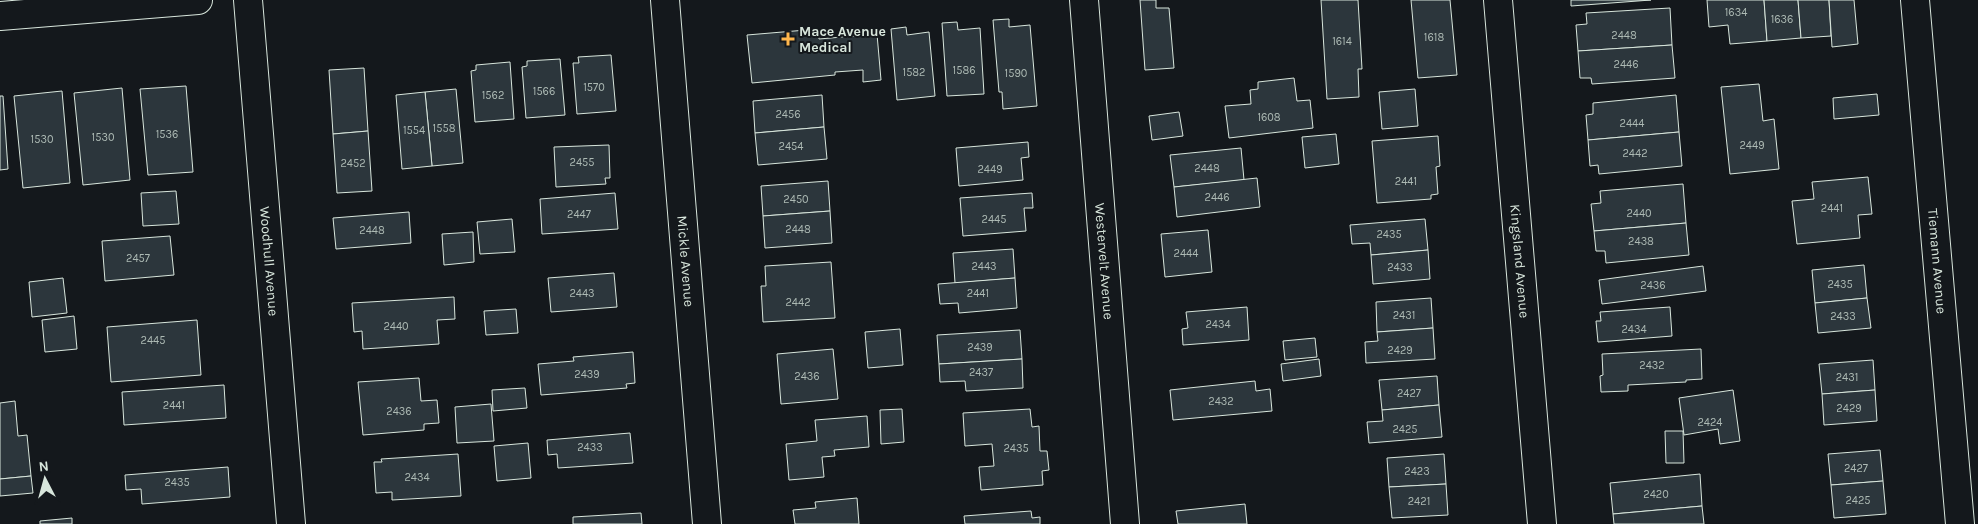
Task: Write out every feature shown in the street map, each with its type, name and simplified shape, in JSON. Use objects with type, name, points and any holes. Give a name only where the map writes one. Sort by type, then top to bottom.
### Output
[{"type":"street","points":[[0,16],[198,0]]},
{"type":"street","name":"Woodhull Avenue","points":[[248,0],[290,524]]},
{"type":"street","name":"Mickle Avenue","points":[[665,0],[707,524]]},
{"type":"street","name":"Westervelt Avenue","points":[[1084,0],[1125,524]]},
{"type":"street","name":"Kingsland Avenue","points":[[1498,0],[1542,524]]},
{"type":"street","name":"Tiemann Avenue","points":[[1915,0],[1960,524]]},
{"type":"building","points":[[1140,0],[1156,0],[1156,8],[1169,8],[1174,68],[1145,70]]},
{"type":"building","points":[[1321,0],[1358,0],[1362,69],[1358,69],[1359,97],[1327,99]]},
{"type":"building","points":[[1411,0],[1450,0],[1457,75],[1418,78]]},
{"type":"building","points":[[1571,0],[1651,0],[1571,6]]},
{"type":"building","points":[[1707,0],[1764,0],[1767,41],[1730,44],[1728,25],[1709,27]]},
{"type":"building","points":[[1764,0],[1798,0],[1801,38],[1767,41]]},
{"type":"building","points":[[1798,0],[1829,0],[1831,36],[1801,38]]},
{"type":"building","points":[[1829,0],[1854,0],[1858,44],[1832,47]]},
{"type":"building","points":[[1670,8],[1672,45],[1578,51],[1576,25],[1587,24],[1586,13]]},
{"type":"building","points":[[1009,19],[1009,27],[1030,25],[1037,106],[1003,109],[1002,92],[999,92],[993,20]]},
{"type":"building","points":[[957,22],[958,30],[980,28],[984,94],[947,96],[942,23]]},
{"type":"building","points":[[906,27],[907,35],[929,32],[935,96],[897,100],[891,29]]},
{"type":"building","points":[[818,29],[819,39],[877,34],[881,80],[863,82],[863,70],[835,72],[835,75],[752,83],[747,35]]},
{"type":"building","points":[[1672,45],[1675,78],[1592,84],[1591,78],[1580,78],[1578,51]]},
{"type":"building","points":[[611,55],[616,111],[577,114],[573,63],[579,63],[578,57]]},
{"type":"building","points":[[560,59],[565,115],[526,118],[522,67],[527,66],[527,61]]},
{"type":"building","points":[[510,62],[514,119],[475,122],[471,71],[476,70],[476,65]]},
{"type":"building","points":[[364,68],[368,131],[333,134],[329,70]]},
{"type":"building","points":[[1294,78],[1297,101],[1310,100],[1313,128],[1229,138],[1225,106],[1251,104],[1250,90],[1258,89],[1258,82]]},
{"type":"building","points":[[1759,84],[1763,121],[1774,119],[1779,169],[1730,174],[1721,87]]},
{"type":"building","points":[[186,86],[193,172],[148,175],[140,89]]},
{"type":"building","points":[[122,88],[130,180],[83,185],[74,93]]},
{"type":"building","points":[[456,89],[463,163],[432,166],[425,92]]},
{"type":"building","points":[[1415,89],[1418,126],[1382,129],[1379,92]]},
{"type":"building","points":[[62,91],[70,183],[23,188],[14,96]]},
{"type":"building","points":[[425,92],[432,166],[402,169],[396,95]]},
{"type":"building","points":[[1877,94],[1879,115],[1834,119],[1833,98]]},
{"type":"building","points":[[822,95],[824,127],[755,133],[753,101]]},
{"type":"building","points":[[1676,95],[1679,132],[1588,140],[1586,115],[1593,114],[1593,103]]},
{"type":"building","points":[[0,96],[3,96],[8,169],[0,170]]},
{"type":"building","points":[[1179,112],[1183,136],[1152,140],[1149,116]]},
{"type":"building","points":[[824,127],[827,159],[758,165],[755,133]]},
{"type":"building","points":[[368,131],[372,191],[337,193],[333,134]]},
{"type":"building","points":[[1679,132],[1682,166],[1599,174],[1598,165],[1590,166],[1588,140]]},
{"type":"building","points":[[1336,134],[1339,164],[1305,168],[1302,137]]},
{"type":"building","points":[[1438,136],[1440,166],[1436,167],[1438,194],[1431,195],[1431,199],[1377,203],[1372,141]]},
{"type":"building","points":[[1028,142],[1029,157],[1021,158],[1023,180],[959,186],[956,148]]},
{"type":"building","points":[[609,145],[610,178],[605,178],[606,184],[556,187],[554,147]]},
{"type":"building","points":[[1241,148],[1244,180],[1174,187],[1170,155]]},
{"type":"building","points":[[1868,177],[1872,214],[1858,215],[1860,238],[1797,244],[1792,201],[1814,199],[1812,182]]},
{"type":"building","points":[[1257,178],[1260,207],[1177,217],[1174,187]]},
{"type":"building","points":[[828,181],[830,211],[763,216],[761,186]]},
{"type":"building","points":[[1683,184],[1686,223],[1594,231],[1591,204],[1601,203],[1600,191]]},
{"type":"building","points":[[176,191],[179,224],[143,226],[141,193]]},
{"type":"building","points":[[615,193],[618,229],[542,234],[540,199]]},
{"type":"building","points":[[1032,193],[1033,208],[1024,208],[1026,231],[963,236],[960,198]]},
{"type":"building","points":[[830,211],[832,243],[765,248],[763,216]]},
{"type":"building","points":[[409,212],[411,243],[336,249],[333,218]]},
{"type":"building","points":[[512,219],[515,252],[480,254],[477,222]]},
{"type":"building","points":[[1425,219],[1428,250],[1371,255],[1370,243],[1352,244],[1350,225]]},
{"type":"building","points":[[1686,223],[1689,255],[1606,263],[1605,251],[1596,251],[1594,231]]},
{"type":"building","points":[[1208,230],[1212,272],[1165,277],[1161,234]]},
{"type":"building","points":[[473,232],[474,262],[444,265],[442,234]]},
{"type":"building","points":[[170,236],[174,275],[105,281],[102,241]]},
{"type":"building","points":[[1013,249],[1015,278],[955,283],[953,253]]},
{"type":"building","points":[[1428,250],[1430,279],[1373,284],[1371,255]]},
{"type":"building","points":[[831,262],[835,318],[763,322],[761,286],[766,286],[765,266]]},
{"type":"building","points":[[1864,265],[1867,298],[1815,303],[1812,270]]},
{"type":"building","points":[[1703,266],[1706,291],[1602,304],[1599,280]]},
{"type":"building","points":[[614,273],[617,307],[551,312],[548,278]]},
{"type":"building","points":[[63,278],[67,313],[32,317],[29,282]]},
{"type":"building","points":[[1015,278],[1017,308],[959,313],[958,303],[940,304],[938,284]]},
{"type":"building","points":[[454,297],[455,319],[437,320],[439,344],[363,349],[362,331],[354,332],[352,303]]},
{"type":"building","points":[[1431,298],[1433,328],[1377,332],[1376,302]]},
{"type":"building","points":[[1867,298],[1871,328],[1818,333],[1815,303]]},
{"type":"building","points":[[1247,307],[1249,340],[1183,345],[1182,329],[1188,328],[1186,312]]},
{"type":"building","points":[[1670,307],[1672,336],[1598,342],[1596,321],[1601,321],[1600,312]]},
{"type":"building","points":[[516,309],[518,333],[486,335],[484,311]]},
{"type":"building","points":[[74,316],[77,349],[45,352],[42,320]]},
{"type":"building","points":[[197,320],[201,375],[111,382],[107,327]]},
{"type":"building","points":[[1433,328],[1435,359],[1366,363],[1365,342],[1378,341],[1377,332]]},
{"type":"building","points":[[900,329],[903,365],[868,368],[865,332]]},
{"type":"building","points":[[1020,330],[1022,359],[939,364],[937,335]]},
{"type":"building","points":[[1315,338],[1317,357],[1285,360],[1283,341]]},
{"type":"building","points":[[833,349],[838,399],[781,404],[777,354]]},
{"type":"building","points":[[1701,349],[1702,379],[1686,380],[1686,382],[1628,385],[1628,391],[1601,392],[1600,376],[1603,375],[1602,354]]},
{"type":"building","points":[[633,352],[635,383],[626,384],[627,388],[541,395],[538,364],[574,361],[573,357]]},
{"type":"building","points":[[1022,359],[1023,388],[966,391],[965,381],[940,382],[939,364]]},
{"type":"building","points":[[1319,359],[1321,376],[1283,381],[1281,364]]},
{"type":"building","points":[[1873,360],[1875,390],[1822,394],[1819,364]]},
{"type":"building","points":[[1437,376],[1439,405],[1382,410],[1379,380]]},
{"type":"building","points":[[419,378],[421,401],[437,400],[439,423],[424,424],[424,430],[363,435],[358,382]]},
{"type":"building","points":[[1255,381],[1256,391],[1270,389],[1272,411],[1173,420],[1170,390]]},
{"type":"building","points":[[224,385],[226,418],[124,425],[122,392]]},
{"type":"building","points":[[525,388],[527,408],[493,411],[492,390]]},
{"type":"building","points":[[1733,390],[1740,441],[1720,444],[1718,429],[1684,435],[1679,398]]},
{"type":"building","points":[[1875,390],[1877,421],[1824,425],[1822,394]]},
{"type":"building","points":[[15,401],[18,436],[27,435],[31,476],[0,479],[0,403]]},
{"type":"building","points":[[491,404],[494,441],[457,443],[455,407]]},
{"type":"building","points":[[1439,405],[1442,437],[1369,443],[1367,422],[1383,421],[1382,410]]},
{"type":"building","points":[[902,409],[904,442],[881,444],[880,410]]},
{"type":"building","points":[[1030,409],[1032,427],[1039,426],[1040,451],[1047,451],[1049,470],[1042,471],[1043,485],[981,490],[979,467],[994,466],[992,444],[965,446],[963,413]]},
{"type":"building","points":[[867,416],[869,447],[834,450],[835,456],[822,457],[824,477],[789,480],[786,444],[817,441],[815,420]]},
{"type":"building","points":[[1665,431],[1683,431],[1684,463],[1666,463]]},
{"type":"building","points":[[630,433],[633,463],[558,468],[557,454],[548,455],[547,440]]},
{"type":"building","points":[[528,443],[531,478],[497,481],[494,446]]},
{"type":"building","points":[[1880,450],[1883,481],[1831,485],[1828,454]]},
{"type":"building","points":[[458,454],[461,496],[392,500],[392,492],[376,493],[374,462],[382,462],[381,459]]},
{"type":"building","points":[[1444,454],[1446,484],[1389,487],[1387,458]]},
{"type":"building","points":[[228,467],[230,497],[142,504],[141,489],[126,490],[125,475]]},
{"type":"building","points":[[1700,474],[1702,506],[1613,514],[1610,483]]},
{"type":"building","points":[[31,476],[33,493],[0,496],[0,479]]},
{"type":"building","points":[[1883,481],[1886,514],[1834,518],[1831,485]]},
{"type":"building","points":[[1446,484],[1448,515],[1392,518],[1389,487]]},
{"type":"building","points":[[857,498],[859,524],[795,524],[793,510],[816,508],[815,502]]},
{"type":"building","points":[[1245,504],[1247,524],[1178,524],[1176,511]]},
{"type":"building","points":[[1702,506],[1704,524],[1614,524],[1613,514]]},
{"type":"building","points":[[1031,511],[1032,518],[1040,517],[1040,524],[965,524],[964,516]]},
{"type":"building","points":[[641,513],[642,524],[573,524],[573,517]]},
{"type":"building","points":[[72,518],[72,524],[40,524],[40,521]]},
{"type":"place","name":"Mace Avenue Medical","points":[[788,39]]}]
